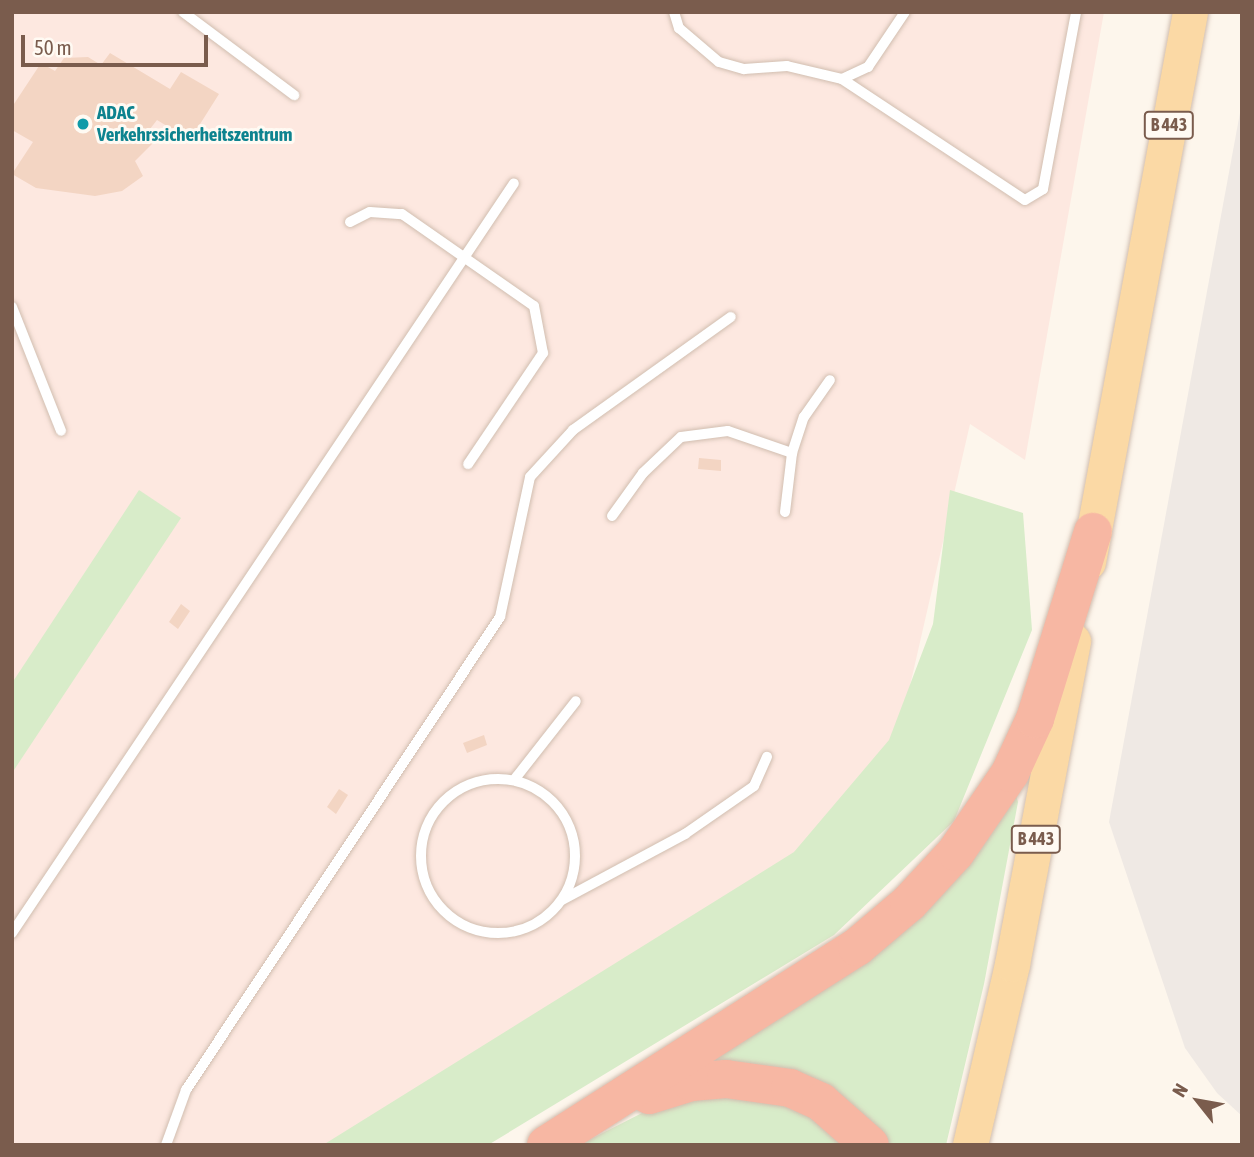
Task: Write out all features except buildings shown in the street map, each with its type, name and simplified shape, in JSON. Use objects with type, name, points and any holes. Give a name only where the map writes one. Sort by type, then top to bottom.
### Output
[{"type":"highway","points":[[546,1145],[858,947],[909,903],[956,852],[1010,774],[1035,719],[1093,532]]},
{"type":"highway","points":[[588,1119],[691,1082],[755,1081],[790,1088],[821,1102],[870,1145]]},
{"type":"main road","name":"B 443","points":[[970,1145],[1012,964],[1190,12]]},
{"type":"lane","points":[[183,12],[294,95]]},
{"type":"lane","points":[[674,12],[680,27],[719,62],[744,69],[797,67],[842,79],[1026,200],[1043,189],[1076,12]]},
{"type":"lane","points":[[842,79],[868,66],[905,12]]},
{"type":"lane","points":[[12,933],[514,183]]},
{"type":"lane","points":[[350,222],[370,212],[401,214],[534,306],[543,353],[468,464]]},
{"type":"lane","points":[[12,307],[61,430]]},
{"type":"lane","points":[[166,1145],[186,1090],[500,617],[530,477],[573,430],[731,317]]},
{"type":"lane","points":[[785,512],[792,453],[804,417],[830,380]]},
{"type":"lane","points":[[612,516],[643,473],[681,437],[728,431],[792,453]]},
{"type":"lane","points":[[514,780],[576,701]]},
{"type":"lane","points":[[562,900],[573,877],[576,852],[570,827],[548,797],[514,780],[489,779],[464,786],[443,801],[428,822],[421,847],[422,873],[432,897],[448,916],[483,931],[521,930],[544,918],[562,900],[684,834],[754,786],[767,757]]},
{"type":"shaded area","points":[[12,12],[1104,12],[1025,460],[970,424],[898,738],[807,864],[343,1145],[12,1145]]},
{"type":"shaded area","points":[[1242,102],[1242,1116],[1217,1093],[1185,1048],[1109,822]]},
{"type":"green space","points":[[139,490],[181,518],[12,773],[12,683]]},
{"type":"green space","points":[[950,490],[1023,513],[1032,630],[954,821],[834,935],[488,1145],[323,1145],[794,852],[889,740],[933,624]]},
{"type":"green space","points":[[1010,773],[1018,802],[984,984],[946,1145],[870,1145],[820,1102],[649,1095],[857,947]]},
{"type":"green space","points":[[705,1093],[761,1095],[819,1120],[848,1145],[579,1145],[646,1111]]},
{"type":"place","name":"ADAC Verkehrssicherheitszentrum","points":[[83,124]]}]
